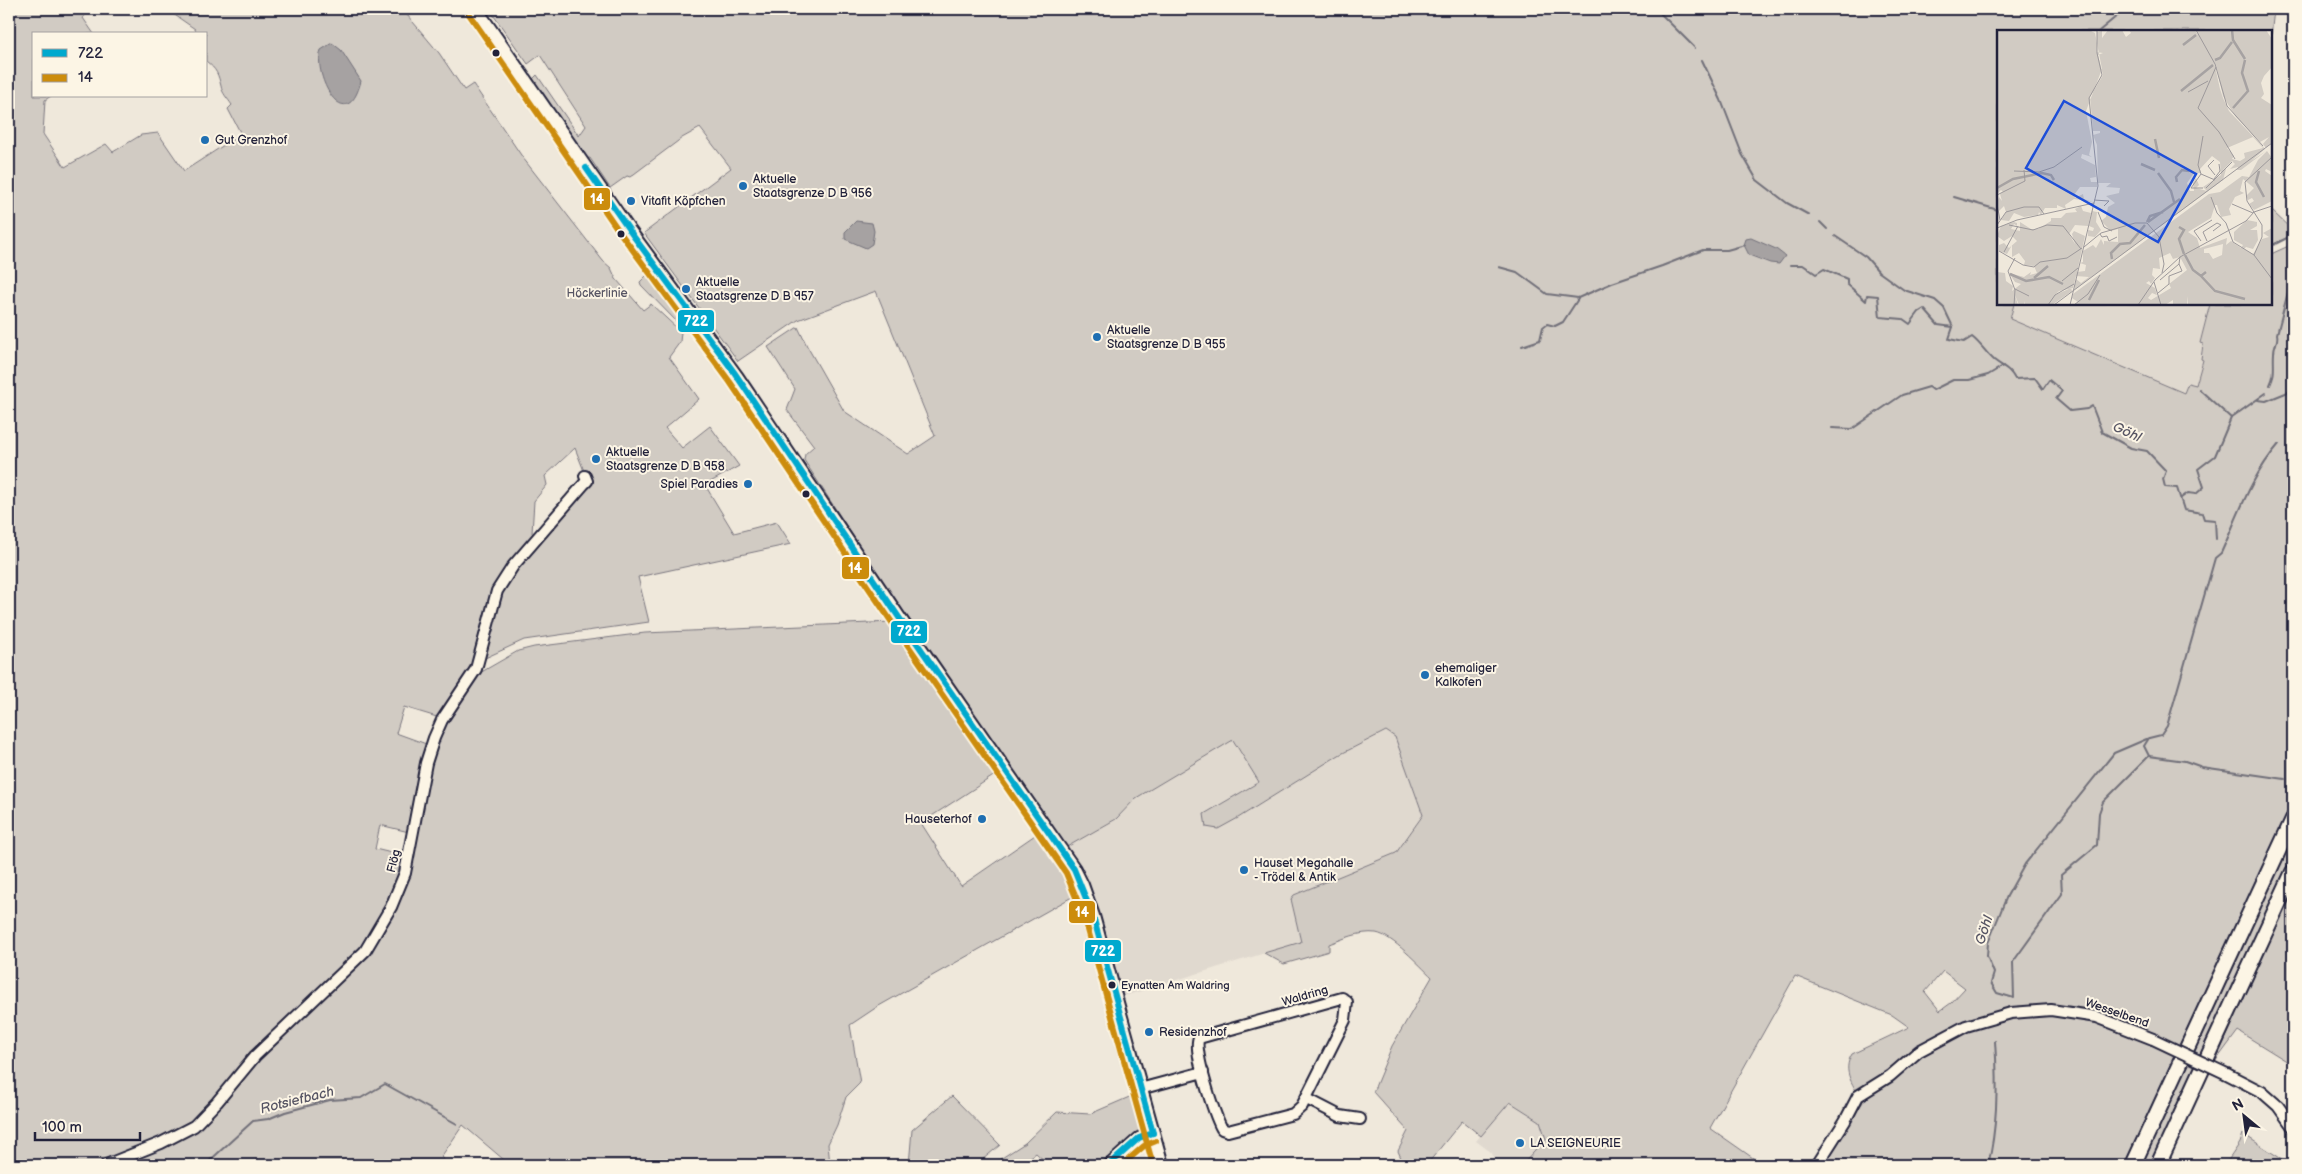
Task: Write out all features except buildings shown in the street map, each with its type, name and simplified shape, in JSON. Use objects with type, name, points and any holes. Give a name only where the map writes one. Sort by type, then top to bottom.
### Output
[{"type":"highway","points":[[2133,1165],[2293,819]]},
{"type":"highway","points":[[2158,1165],[2293,872]]},
{"type":"main road","points":[[476,9],[618,215],[778,436],[887,600],[1074,869],[1082,885],[1092,916],[1162,1165]]},
{"type":"street","name":"Flög","points":[[106,1165],[161,1143],[194,1126],[217,1102],[255,1056],[365,951],[391,907],[405,873],[426,763],[434,738],[442,720],[476,669],[497,591],[513,566],[584,484],[587,480],[585,476]]},
{"type":"street","name":"Waldring","points":[[1342,998],[1347,1002],[1348,1008],[1345,1020],[1307,1099],[1293,1114],[1228,1131],[1222,1129],[1203,1072],[1197,1047],[1199,1038],[1342,998]]},
{"type":"street","name":"Wesselbend","points":[[1817,1165],[1846,1121],[1858,1096],[1890,1076],[1919,1052],[1966,1026],[2011,1013],[2051,1010],[2097,1017],[2153,1039],[2262,1092],[2278,1106],[2293,1127]]},
{"type":"street","points":[[1140,1088],[1203,1072]]},
{"type":"street","points":[[1307,1099],[1340,1116],[1360,1119]]},
{"type":"street","points":[[1109,1165],[1139,1138],[1153,1133]]},
{"type":"shaded area","points":[[332,43],[341,50],[361,81],[355,97],[347,104],[339,103],[332,97],[321,74],[321,50]]},
{"type":"shaded area","points":[[856,221],[872,223],[874,231],[872,244],[866,248],[845,239],[845,232]]},
{"type":"shaded area","points":[[1751,238],[1776,249],[1785,256],[1779,264],[1770,263],[1749,255],[1744,245],[1746,239]]},
{"type":"shaded area","points":[[2014,305],[2210,305],[2200,342],[2203,344],[2201,351],[2203,359],[2196,386],[2188,383],[2184,393],[2010,319]]},
{"type":"shaded area","points":[[1387,731],[1395,737],[1423,815],[1396,853],[1294,895],[1291,900],[1301,942],[1121,997],[1065,848],[1116,819],[1136,798],[1233,740],[1259,782],[1204,814],[1238,818],[1339,755]]},
{"type":"shaded area","points":[[1510,1102],[1540,1121],[1546,1139],[1522,1165],[1496,1165],[1492,1153],[1476,1141]]},
{"type":"green space","name":"Höckerlinie","points":[[9,9],[89,9],[83,18],[93,32],[32,32],[32,98],[48,98],[45,100],[43,134],[65,167],[106,144],[113,152],[141,135],[158,133],[184,171],[241,134],[228,109],[232,105],[223,91],[216,72],[208,63],[208,32],[196,32],[195,29],[166,9],[402,9],[439,53],[464,90],[473,84],[523,158],[603,261],[611,268],[616,279],[643,310],[651,304],[681,332],[680,342],[669,357],[699,399],[665,428],[682,448],[710,426],[739,466],[705,485],[734,533],[777,522],[791,544],[638,577],[649,622],[524,640],[483,659],[499,598],[506,582],[586,476],[575,448],[545,476],[547,485],[534,501],[532,533],[536,537],[500,579],[478,674],[518,651],[534,647],[645,633],[892,622],[998,773],[921,823],[961,886],[1038,833],[1079,893],[877,1007],[850,1025],[860,1083],[846,1097],[837,1125],[828,1144],[830,1165],[510,1165],[463,1125],[441,1157],[449,1165],[143,1165],[134,1156],[101,1165],[9,1165]],"holes":[[[404,707],[440,718],[429,745],[396,733]],[[380,825],[409,832],[404,856],[375,849]]]},
{"type":"green space","points":[[489,9],[2274,9],[2272,30],[1997,30],[1997,305],[2014,305],[2010,319],[2184,393],[2188,383],[2196,385],[2203,360],[2201,359],[2203,344],[2200,343],[2210,305],[2272,305],[2272,254],[2293,244],[2293,800],[2124,1165],[1821,1165],[1863,1102],[1848,1073],[1852,1054],[1909,1027],[1892,1015],[1795,976],[1710,1128],[1763,1165],[1522,1165],[1546,1139],[1540,1121],[1510,1102],[1481,1136],[1462,1121],[1429,1162],[1432,1165],[1404,1165],[1398,1151],[1408,1131],[1373,1092],[1392,1046],[1432,977],[1398,945],[1383,935],[1376,933],[1358,934],[1346,938],[1329,944],[1329,951],[1284,964],[1264,953],[1301,942],[1291,899],[1294,895],[1396,853],[1423,815],[1395,737],[1386,731],[1339,755],[1218,829],[1206,827],[1204,814],[1259,782],[1233,740],[1136,798],[1116,819],[1065,848],[902,612],[804,460],[805,454],[814,446],[787,410],[795,389],[768,347],[798,327],[844,411],[908,454],[935,436],[876,291],[798,320],[738,361],[644,233],[731,168],[700,128],[682,138],[630,177],[627,176],[610,188],[590,158],[585,159],[534,83],[533,79],[537,75],[579,136],[586,126],[540,55],[528,64]],"holes":[[[1943,971],[1965,988],[1951,1003],[1940,1011],[1925,992]]]},
{"type":"green space","points":[[2272,211],[2293,231],[2293,235],[2272,245]]},
{"type":"green space","points":[[647,275],[681,320],[678,323],[641,285],[640,282]]},
{"type":"green space","points":[[2293,829],[2293,862],[2154,1165],[2137,1165]]},
{"type":"green space","points":[[2293,890],[2293,1065],[2238,1031],[2215,1062]]},
{"type":"green space","points":[[1134,1095],[1143,1126],[1100,1165],[1049,1165],[1036,1153],[1020,1165],[1004,1163],[991,1165],[1025,1143],[1057,1112],[1090,1114]]},
{"type":"green space","points":[[952,1096],[1000,1145],[976,1165],[909,1165],[912,1130]]},
{"type":"green space","points":[[2243,1134],[2291,1165],[2225,1165],[2240,1143]]},
{"type":"waterway","points":[[1656,9],[1695,48]]},
{"type":"waterway","name":"Göhl","points":[[2100,30],[2117,16],[2133,9]]},
{"type":"waterway","points":[[1702,60],[1721,100],[1742,154],[1757,180],[1787,203],[1809,215]]},
{"type":"waterway","name":"Göhl","points":[[1954,197],[1997,210]]},
{"type":"waterway","points":[[1820,222],[1827,229]]},
{"type":"waterway","points":[[2272,246],[2293,235]]},
{"type":"waterway","points":[[1835,236],[1866,257],[1879,272],[1904,290],[1935,300],[1944,308],[1953,327]]},
{"type":"waterway","points":[[1499,267],[1517,272],[1547,294],[1578,298],[1612,283],[1703,250],[1727,250],[1745,245]]},
{"type":"waterway","name":"Göhl","points":[[1790,265],[1803,265],[1816,274],[1824,269],[1847,279],[1847,284],[1866,301],[1867,295],[1878,296],[1880,317],[1903,319],[1910,324],[1919,312],[1924,309],[1938,325],[1953,327],[1949,339],[1964,342],[1972,337],[1994,360],[2008,370],[2015,379],[2035,378],[2043,389],[2049,380],[2062,391],[2056,399],[2070,411],[2087,409],[2092,406],[2102,432],[2131,448],[2147,451],[2166,471],[2163,479],[2165,487],[2177,488],[2184,510],[2202,513],[2204,519],[2215,520],[2216,539]]},
{"type":"waterway","points":[[2270,385],[2274,373],[2274,350],[2277,334],[2293,273]]},
{"type":"waterway","points":[[1522,346],[1540,340],[1543,327],[1547,324],[1555,326],[1563,322],[1578,299]]},
{"type":"waterway","name":"Göhl","points":[[1832,428],[1852,429],[1902,395],[1929,387],[1933,390],[1953,380],[1969,380],[1988,375],[2003,366]]},
{"type":"waterway","name":"Göhl","points":[[2181,498],[2188,493],[2196,494],[2204,487],[2198,469],[2215,456],[2231,418],[2199,389]]},
{"type":"waterway","name":"Göhl","points":[[2258,400],[2266,401],[2293,390]]},
{"type":"waterway","points":[[2231,418],[2266,393]]},
{"type":"waterway","name":"Göhl","points":[[2149,756],[2144,746],[2149,738],[2161,735],[2167,726],[2215,558],[2221,553],[2260,470],[2279,444]]},
{"type":"waterway","name":"Göhl","points":[[2149,738],[2114,753],[2025,864],[2007,896],[1988,943],[1987,956],[1994,973],[1991,983],[1997,993],[2014,998],[2013,962],[2062,894],[2061,875],[2097,845],[2099,813],[2103,802],[2149,756]]},
{"type":"waterway","name":"Göhl","points":[[2149,756],[2185,761],[2202,767],[2285,779]]},
{"type":"waterway","name":"Göhl","points":[[1988,1165],[1994,1135],[1996,1103],[1995,1041]]},
{"type":"waterway","name":"Rotsiefbach","points":[[205,1165],[253,1121],[268,1119],[285,1112],[330,1100],[361,1098],[385,1084],[457,1124]]},
{"type":"transit line","name":"14","points":[[469,14],[621,234],[730,382],[891,621],[1066,873],[1085,919],[1153,1165]]},
{"type":"transit line","name":"722","points":[[586,168],[634,237],[734,372],[898,616],[1074,869],[1093,916],[1153,1133]]},
{"type":"transit line","name":"722","points":[[1109,1165],[1139,1138],[1153,1133]]},
{"type":"transit line","name":"14","points":[[1122,1165],[1144,1146],[1156,1141]]},
{"type":"place","name":"Gut Grenzhof","points":[[205,140]]},
{"type":"place","name":"Aktuelle Staatsgrenze D B 956","points":[[743,186]]},
{"type":"place","name":"Vitafit Köpfchen","points":[[631,201]]},
{"type":"place","name":"Aktuelle Staatsgrenze D B 957","points":[[686,289]]},
{"type":"place","name":"Aktuelle Staatsgrenze D B 955","points":[[1097,337]]},
{"type":"place","name":"Aktuelle Staatsgrenze D B 958","points":[[596,459]]},
{"type":"place","name":"Spiel Paradies","points":[[748,484]]},
{"type":"place","name":"ehemaliger Kalkofen","points":[[1425,675]]},
{"type":"place","name":"Hauseterhof","points":[[982,819]]},
{"type":"place","name":"Hauset Megahalle - Trödel & Antik","points":[[1244,870]]},
{"type":"place","name":"Eynatten Am Waldring","points":[[1112,985]]},
{"type":"place","name":"Residenzhof","points":[[1149,1032]]},
{"type":"place","name":"LA SEIGNEURIE","points":[[1520,1143]]}]
